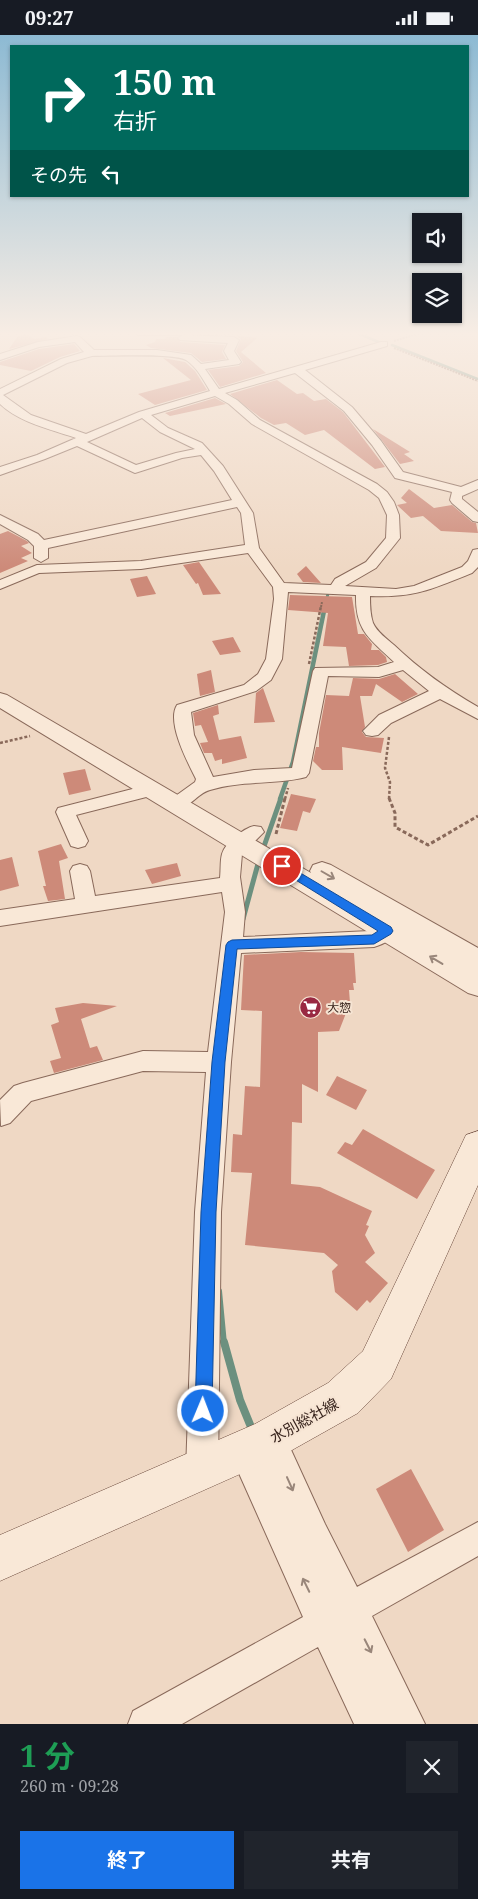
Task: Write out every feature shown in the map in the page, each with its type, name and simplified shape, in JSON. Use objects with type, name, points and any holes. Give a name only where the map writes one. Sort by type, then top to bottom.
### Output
[{"type":"main road","name":"水別総社線","points":[[0,1558],[258,1445],[343,1398],[377,1365],[478,1146]]},
{"type":"street","points":[[14,411],[80,439],[135,469],[204,451]]},
{"type":"street","points":[[0,471],[157,411]]},
{"type":"street","points":[[243,411],[256,422],[373,487],[388,502],[393,515],[393,538],[371,565],[340,582],[331,590]]},
{"type":"street","points":[[350,411],[377,443],[399,475],[462,491]]},
{"type":"street","points":[[143,415],[164,430],[198,445],[225,476],[247,513],[252,548],[280,587],[281,599],[274,659],[266,677],[250,687],[183,709],[181,715],[189,743],[205,779],[190,795]]},
{"type":"street","points":[[478,484],[456,495],[456,500],[478,517]]},
{"type":"street","points":[[41,545],[241,503]]},
{"type":"street","points":[[0,519],[33,537],[41,545],[41,562],[37,569]]},
{"type":"street","points":[[0,585],[37,569],[142,565],[252,548]]},
{"type":"street","points":[[280,587],[363,593],[396,593],[417,590],[452,578],[467,570],[477,560]]},
{"type":"street","points":[[363,593],[363,610],[366,623],[374,635],[405,664],[440,692],[478,714]]},
{"type":"street","points":[[78,841],[65,812],[152,790],[190,795],[254,776],[300,773],[321,671],[379,672],[405,664]]},
{"type":"street","points":[[0,683],[190,795],[261,842],[387,931],[478,985]]},
{"type":"street","points":[[372,731],[385,719],[440,692]]},
{"type":"street","points":[[0,699],[152,790]]},
{"type":"street","points":[[202,1471],[208,1212],[219,1062],[237,945],[231,883],[232,852],[261,842],[478,961]]},
{"type":"street","points":[[80,871],[86,905]]},
{"type":"street","points":[[0,918],[231,883]]},
{"type":"street","points":[[237,945],[374,939],[387,931]]},
{"type":"street","points":[[0,1115],[23,1093],[143,1061],[219,1062]]},
{"type":"street","points":[[258,1445],[338,1615],[407,1724]]},
{"type":"street","points":[[146,1724],[478,1538]]},
{"type":"street","points":[[338,1615],[373,1724]]},
{"type":"path","points":[[385,719],[389,739],[385,754],[385,768],[390,782],[389,798],[396,813],[395,827],[428,845],[478,816]]},
{"type":"path","points":[[0,743],[52,730]]},
{"type":"path","points":[[261,842],[289,773]]},
{"type":"building","points":[[172,411],[194,411],[170,416],[165,413]]},
{"type":"building","points":[[252,411],[341,411],[385,467],[375,469],[324,430],[305,435],[286,423],[274,425]]},
{"type":"building","points":[[373,429],[410,452],[404,454],[414,461],[400,464]]},
{"type":"building","points":[[409,489],[434,508],[452,505],[472,522],[476,523],[478,533],[441,531],[423,516],[411,518],[397,505],[407,503],[401,498]]},
{"type":"building","points":[[8,531],[27,541],[29,543],[21,546],[32,553],[21,558],[28,561],[0,573],[0,534]]},
{"type":"building","points":[[199,562],[221,594],[203,595],[198,583],[196,584],[183,565]]},
{"type":"building","points":[[306,566],[321,583],[303,582],[297,574]]},
{"type":"building","points":[[147,576],[156,594],[137,597],[130,579]]},
{"type":"building","points":[[290,595],[352,597],[358,634],[364,634],[372,644],[371,650],[379,650],[386,657],[387,662],[378,665],[349,666],[346,647],[323,646],[328,613],[288,610]]},
{"type":"building","points":[[233,637],[241,652],[220,655],[212,641]]},
{"type":"building","points":[[211,670],[215,692],[200,696],[197,674]]},
{"type":"building","points":[[395,674],[418,694],[402,702],[376,684],[372,696],[360,696],[365,727],[362,732],[366,737],[384,738],[381,753],[342,747],[343,770],[322,770],[313,761],[316,747],[319,747],[319,733],[326,695],[349,696],[353,678],[379,679]]},
{"type":"building","points":[[263,688],[275,722],[254,723],[256,693]]},
{"type":"building","points":[[218,705],[219,714],[213,716],[219,740],[241,736],[247,758],[222,764],[222,759],[215,761],[212,753],[204,753],[200,743],[208,742],[201,725],[195,726],[193,713]]},
{"type":"building","points":[[85,769],[91,790],[69,795],[63,773]]},
{"type":"building","points":[[291,794],[316,799],[310,813],[303,811],[297,831],[280,828]]},
{"type":"building","points":[[61,844],[68,858],[59,861],[65,899],[48,901],[43,886],[46,886],[38,851]]},
{"type":"building","points":[[12,857],[19,886],[0,891],[0,860]]},
{"type":"building","points":[[177,863],[181,876],[152,884],[145,870]]},
{"type":"building","points":[[301,952],[354,953],[356,983],[353,983],[354,990],[349,990],[350,1003],[339,1031],[318,1032],[318,1092],[302,1084],[302,1123],[292,1122],[291,1184],[320,1187],[372,1211],[366,1225],[369,1226],[365,1235],[375,1253],[365,1262],[388,1283],[370,1303],[367,1300],[357,1311],[335,1292],[332,1271],[338,1265],[324,1253],[245,1245],[252,1173],[231,1172],[233,1134],[242,1135],[245,1086],[260,1087],[262,1011],[241,1010],[244,955]]},
{"type":"building","points":[[83,1003],[117,1006],[81,1019],[90,1048],[97,1046],[103,1060],[54,1073],[50,1061],[61,1058],[51,1025],[59,1022],[55,1008]]},
{"type":"building","points":[[337,1076],[367,1090],[356,1110],[326,1095]]},
{"type":"building","points":[[363,1129],[435,1170],[417,1199],[337,1153],[345,1142],[352,1145]]},
{"type":"building","points":[[411,1469],[444,1530],[408,1552],[376,1489]]},
{"type":"waterway","points":[[325,607],[329,589]]},
{"type":"waterway","points":[[280,799],[293,762],[325,606]]},
{"type":"waterway","points":[[262,852],[281,798]]},
{"type":"waterway","points":[[243,919],[259,860]]},
{"type":"waterway","points":[[219,1291],[224,1344]]},
{"type":"waterway","points":[[224,1342],[240,1400],[251,1427]]},
{"type":"place","name":"大惣","points":[[311,1007]]},
{"type":"route","points":[[203,1411],[208,1212],[219,1062],[232,945],[374,939],[387,931],[282,866]]}]
